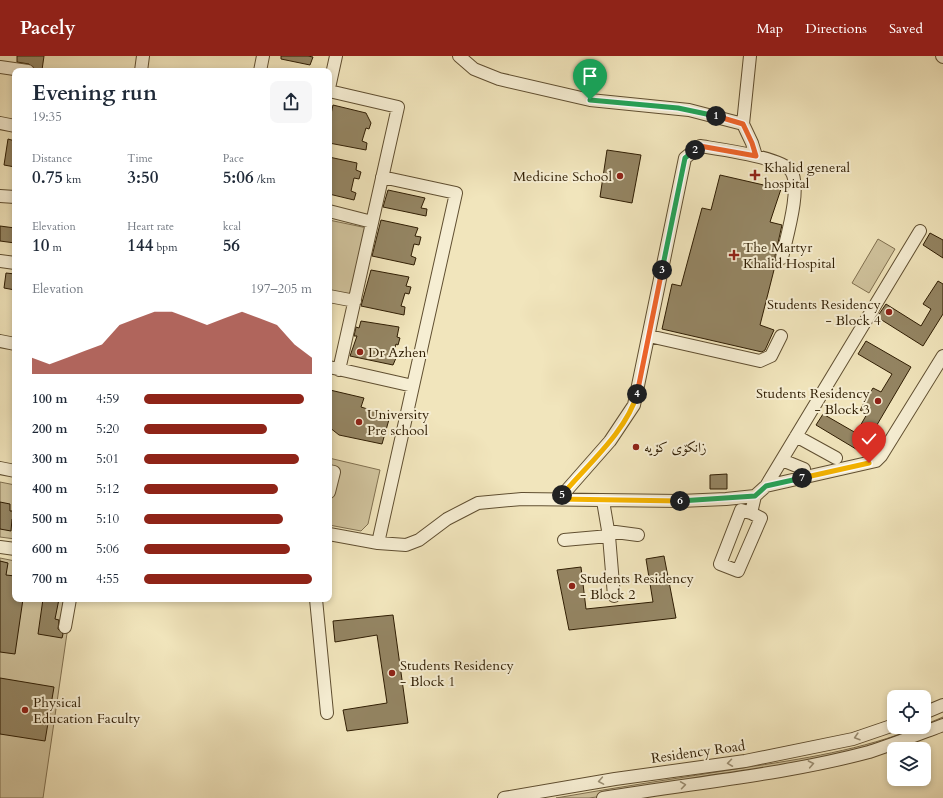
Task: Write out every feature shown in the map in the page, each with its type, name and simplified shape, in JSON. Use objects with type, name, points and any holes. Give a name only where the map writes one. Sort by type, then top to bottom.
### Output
[{"type":"street","points":[[142,68],[143,56]]},
{"type":"street","points":[[261,68],[263,56]]},
{"type":"street","points":[[332,74],[336,56]]},
{"type":"street","points":[[459,56],[474,69],[499,79],[590,100],[689,110],[743,124]]},
{"type":"street","points":[[750,56],[743,124],[756,156]]},
{"type":"street","points":[[0,68],[12,69]]},
{"type":"street","points":[[332,92],[398,107],[355,302],[334,368],[413,386]]},
{"type":"street","points":[[0,123],[12,125]]},
{"type":"street","points":[[559,499],[610,441],[634,405],[685,158],[700,146],[756,156],[779,163],[790,170],[794,180],[792,216],[782,258]]},
{"type":"street","points":[[378,543],[456,193],[382,177]]},
{"type":"street","points":[[0,196],[12,198]]},
{"type":"street","points":[[332,212],[372,222]]},
{"type":"street","points":[[751,513],[755,496],[766,486],[920,231]]},
{"type":"street","points":[[0,261],[12,263]]},
{"type":"street","points":[[332,297],[355,302]]},
{"type":"street","points":[[649,336],[760,361],[771,356],[781,336]]},
{"type":"street","points":[[0,341],[12,343]]},
{"type":"street","points":[[766,486],[876,461],[881,456],[943,356]]},
{"type":"street","points":[[796,436],[836,458]]},
{"type":"street","points":[[782,460],[804,469]]},
{"type":"street","points":[[0,468],[12,470]]},
{"type":"street","points":[[332,472],[334,472],[332,480]]},
{"type":"street","points":[[332,535],[378,543],[406,545],[419,540],[447,519],[478,503],[522,499],[680,501],[755,496]]},
{"type":"street","points":[[603,501],[614,596]]},
{"type":"street","points":[[741,510],[751,513],[761,518],[738,571],[720,564],[741,510]]},
{"type":"street","points":[[564,540],[608,534],[638,535]]},
{"type":"street","points":[[0,547],[12,549]]},
{"type":"street","points":[[65,627],[69,602]]},
{"type":"street","points":[[316,602],[327,713]]},
{"type":"street","points":[[931,710],[943,705]]},
{"type":"street","points":[[603,798],[754,775],[845,757],[898,742],[943,725]]},
{"type":"street","name":"Residency Road","points":[[504,798],[615,778],[745,761],[853,739],[887,727]]},
{"type":"shaded area","points":[[332,221],[367,228],[352,295],[332,291]]},
{"type":"shaded area","points":[[878,239],[895,249],[869,293],[852,283]]},
{"type":"shaded area","points":[[332,459],[380,470],[368,524],[361,531],[332,526]]},
{"type":"shaded area","points":[[0,482],[12,484],[12,539],[0,537]]},
{"type":"shaded area","points":[[0,558],[12,560],[12,602],[72,602],[43,798],[0,798]]},
{"type":"shaded area","points":[[943,717],[943,725],[931,730],[931,722]]},
{"type":"shaded area","points":[[920,734],[899,742],[887,742],[887,746],[642,791],[589,798],[556,798],[832,753],[897,735]]},
{"type":"building","points":[[17,56],[44,56],[42,68],[33,68],[29,64],[17,62]]},
{"type":"building","points":[[281,56],[313,57],[310,65],[281,59]]},
{"type":"building","points":[[333,105],[366,113],[371,123],[369,129],[366,128],[362,141],[367,143],[366,150],[332,144]]},
{"type":"building","points":[[8,139],[12,140],[12,166],[4,165]]},
{"type":"building","name":"Medicine School","points":[[607,150],[641,155],[632,203],[600,197]]},
{"type":"building","points":[[332,158],[357,163],[356,170],[361,172],[359,179],[354,178],[351,191],[356,193],[354,200],[332,195]]},
{"type":"building","name":"The Martyr Khalid Hospital","points":[[720,175],[781,189],[770,222],[782,225],[775,256],[776,262],[760,325],[774,330],[765,350],[762,352],[662,329],[672,284],[681,286],[702,208],[711,210]]},
{"type":"building","points":[[388,190],[425,198],[421,208],[427,209],[426,216],[383,207]]},
{"type":"building","points":[[381,220],[418,228],[415,236],[421,237],[419,245],[414,244],[411,256],[416,258],[414,265],[372,256]]},
{"type":"building","points":[[0,226],[12,228],[12,243],[0,241]]},
{"type":"building","points":[[930,233],[943,240],[943,258],[923,245]]},
{"type":"building","points":[[371,270],[409,277],[406,286],[411,287],[409,294],[405,293],[401,306],[405,307],[404,315],[361,306]]},
{"type":"building","points":[[6,273],[12,274],[12,289],[4,288]]},
{"type":"building","name":"Students Residency - Block 4","points":[[938,281],[943,284],[943,314],[923,346],[877,317],[886,304],[921,326],[931,309],[923,304]]},
{"type":"building","points":[[361,321],[399,327],[397,337],[400,338],[398,345],[396,344],[393,357],[396,358],[393,365],[350,356],[357,336],[354,336],[356,327],[359,328]]},
{"type":"building","name":"Students Residency - Block 3","points":[[866,341],[911,367],[861,452],[816,425],[823,414],[856,433],[867,414],[860,410],[873,388],[881,392],[892,374],[858,354]]},
{"type":"building","name":"University Pre school","points":[[332,390],[364,398],[361,407],[390,416],[382,444],[339,435],[332,429]]},
{"type":"building","points":[[727,474],[727,489],[710,489],[710,475]]},
{"type":"building","points":[[0,502],[10,504],[12,519],[11,531],[0,529]]},
{"type":"building","name":"Students Residency - Block 2","points":[[664,556],[676,618],[569,630],[557,570],[581,567],[586,609],[653,602],[646,559]]},
{"type":"building","points":[[0,561],[8,563],[6,575],[12,576],[12,602],[23,602],[15,654],[0,652]]},
{"type":"building","points":[[43,602],[58,602],[55,619],[59,620],[58,629],[63,634],[62,638],[38,634]]},
{"type":"building","name":"Students Residency - Block 1","points":[[393,615],[408,723],[347,731],[343,710],[387,703],[377,635],[335,642],[333,621]]},
{"type":"building","name":"Physical Education Faculty","points":[[0,678],[54,687],[45,741],[0,734]]},
{"type":"place","name":"Khalid general hospital","points":[[755,175]]},
{"type":"place","name":"Medicine School","points":[[620,176]]},
{"type":"place","name":"The Martyr Khalid Hospital","points":[[734,255]]},
{"type":"place","name":"Students Residency - Block 4","points":[[889,312]]},
{"type":"place","name":"Dr Azhen","points":[[360,352]]},
{"type":"place","name":"Students Residency - Block 3","points":[[878,401]]},
{"type":"place","name":"University Pre school","points":[[359,422]]},
{"type":"place","name":"زانکۆی کۆیە","points":[[636,447]]},
{"type":"place","name":"Students Residency - Block 2","points":[[572,586]]},
{"type":"place","name":"Students Residency - Block 1","points":[[392,673]]},
{"type":"place","name":"Physical Education Faculty","points":[[25,710]]},
{"type":"route","points":[[590,100],[678,108],[712,114],[743,124],[756,156],[700,146],[685,158],[634,405],[610,441],[583,469],[559,499],[603,501],[680,501],[755,496],[766,486],[869,463]]}]
